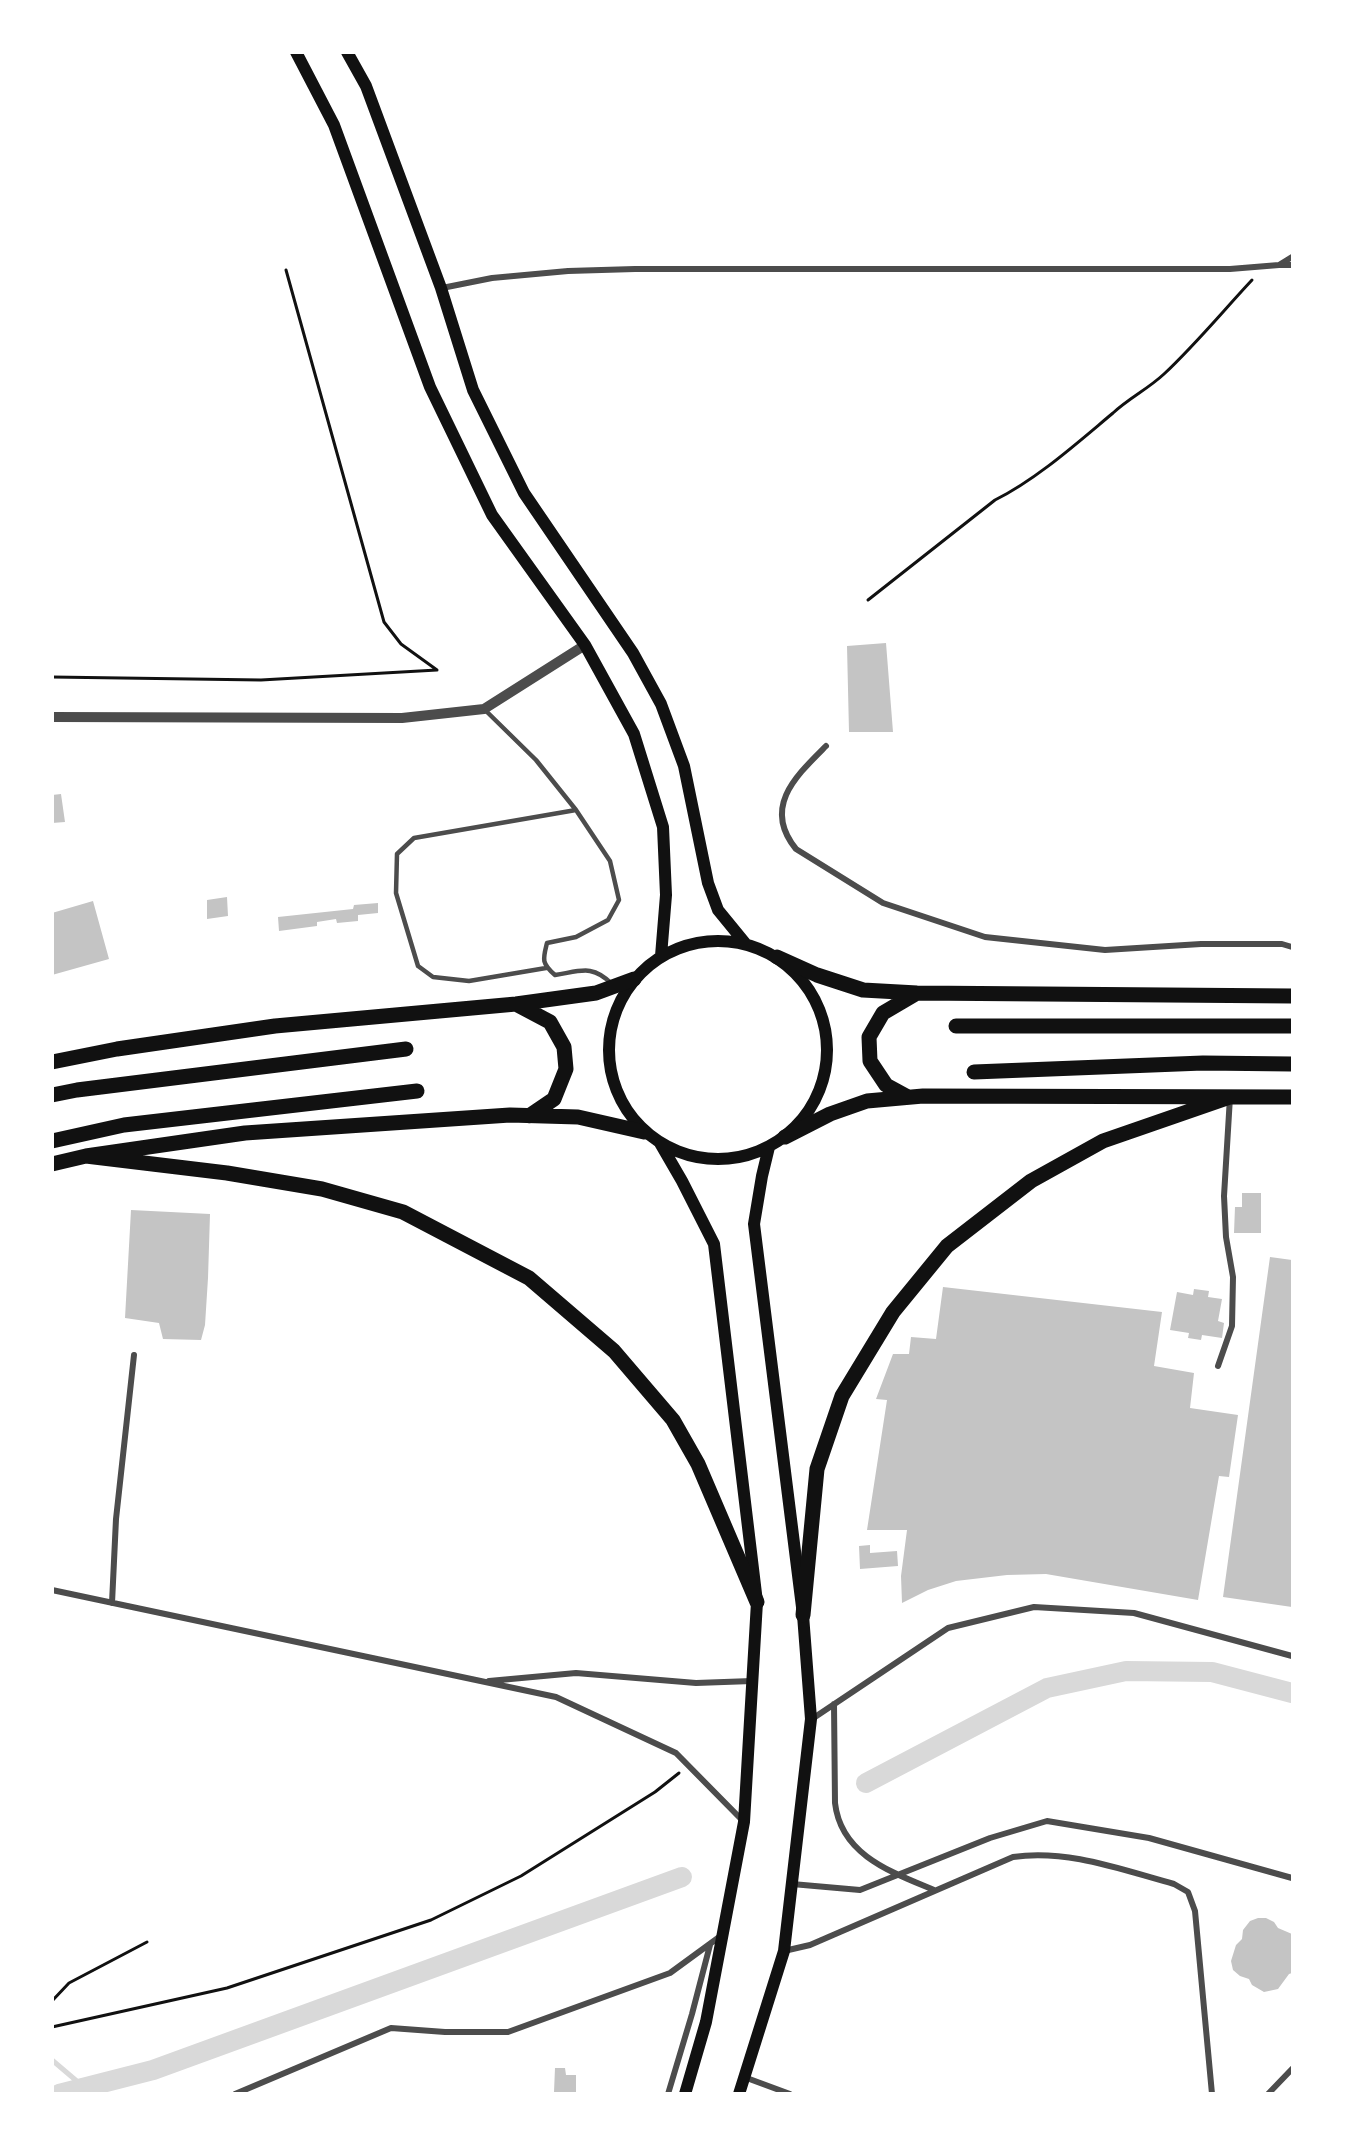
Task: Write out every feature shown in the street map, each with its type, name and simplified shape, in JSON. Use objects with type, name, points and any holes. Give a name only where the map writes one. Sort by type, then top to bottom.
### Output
[{"type":"highway","points":[[777,957],[817,975],[862,990],[917,993],[1293,996]]},
{"type":"highway","points":[[52,1062],[117,1049],[275,1026],[516,1004],[596,993],[634,979]]},
{"type":"highway","points":[[908,1097],[886,1085],[870,1061],[869,1037],[883,1013],[917,993]]},
{"type":"highway","points":[[516,1004],[550,1022],[564,1047],[566,1069],[554,1099],[529,1116]]},
{"type":"highway","points":[[956,1026],[1293,1026]]},
{"type":"highway","points":[[52,1095],[406,1049]]},
{"type":"highway","points":[[974,1072],[1203,1063],[1293,1064]]},
{"type":"highway","points":[[52,1141],[124,1125],[417,1091]]},
{"type":"highway","points":[[785,1137],[830,1114],[867,1101],[908,1097],[1293,1097]]},
{"type":"highway","points":[[803,1615],[818,1469],[842,1396],[893,1312],[947,1246],[1031,1181],[1103,1141],[1230,1097]]},
{"type":"highway","points":[[52,1164],[86,1156],[245,1133],[510,1115],[578,1117],[645,1132]]},
{"type":"highway","points":[[86,1156],[227,1173],[322,1189],[403,1212],[529,1278],[614,1351],[673,1420],[699,1464],[757,1602]]},
{"type":"main road","points":[[296,52],[334,125],[430,387],[492,515],[585,645],[634,734],[663,826],[666,895],[661,956]]},
{"type":"main road","points":[[347,52],[366,86],[441,288],[473,390],[524,493],[633,652],[661,704],[684,766],[708,883],[718,910],[745,943]]},
{"type":"main road","points":[[716,940],[745,943],[777,957],[803,980],[815,1000],[821,1011],[828,1045],[824,1080],[809,1111],[785,1137],[769,1147],[742,1157],[714,1159],[686,1155],[660,1143],[645,1132],[623,1106],[610,1074],[608,1041],[616,1008],[634,979],[661,956],[687,944],[716,940]]},
{"type":"main road","points":[[660,1143],[714,1244],[757,1602],[744,1822],[706,2022],[685,2094]]},
{"type":"main road","points":[[739,2094],[784,1951],[811,1719],[803,1615],[754,1224],[769,1147]]},
{"type":"street","points":[[1279,265],[1293,257]]},
{"type":"street","points":[[441,288],[492,278],[579,271],[1218,269],[1293,265]]},
{"type":"street","points":[[52,717],[402,718],[484,709],[585,645]]},
{"type":"street","points":[[826,746],[796,776],[788,791],[783,808],[783,824],[787,837],[796,849],[883,903],[985,937],[1072,947],[1105,950],[1201,944],[1293,946]]},
{"type":"street","points":[[1218,1366],[1232,1326],[1233,1276],[1226,1237],[1224,1196],[1230,1097]]},
{"type":"street","points":[[112,1603],[116,1519],[134,1355]]},
{"type":"street","points":[[52,1590],[556,1697],[676,1753],[744,1822]]},
{"type":"street","points":[[811,1719],[948,1628],[1034,1607],[1134,1613],[1293,1656]]},
{"type":"street","points":[[483,1682],[576,1673],[696,1683],[752,1681]]},
{"type":"street","points":[[834,1704],[835,1803],[837,1818],[846,1836],[862,1854],[898,1875],[934,1890]]},
{"type":"street","points":[[792,1884],[860,1890],[990,1838],[1047,1821],[1149,1838],[1293,1878]]},
{"type":"street","points":[[784,1951],[810,1945],[1013,1857],[1033,1854],[1066,1856],[1174,1884],[1183,1888],[1192,1900],[1195,1911],[1212,2094]]},
{"type":"street","points":[[235,2094],[392,2028],[445,2032],[508,2032],[670,1973],[723,1935]]},
{"type":"street","points":[[668,2094],[710,1944]]},
{"type":"street","points":[[1268,2094],[1293,2070]]},
{"type":"street","points":[[744,2077],[790,2094]]},
{"type":"lane","points":[[484,709],[536,759],[576,810],[610,861],[619,900],[608,920],[576,937],[547,943],[543,958],[546,968],[555,975],[584,970],[600,972],[614,986]]},
{"type":"lane","points":[[546,968],[469,981],[434,977],[418,966],[396,893],[397,855],[414,838],[576,810]]},
{"type":"path","points":[[868,600],[995,500],[1020,485],[1084,437],[1129,398],[1156,381],[1265,266]]},
{"type":"path","points":[[52,677],[261,680],[436,670],[401,644],[384,622],[286,270]]},
{"type":"path","points":[[52,2027],[227,1988],[431,1920],[521,1876],[655,1792],[688,1766]]},
{"type":"path","points":[[52,2001],[69,1983],[147,1942]]},
{"type":"building","points":[[886,643],[893,732],[849,732],[847,646]]},
{"type":"building","points":[[61,794],[65,822],[52,823],[52,795]]},
{"type":"building","points":[[227,897],[228,916],[207,919],[207,900]]},
{"type":"building","points":[[93,901],[109,959],[52,975],[52,913]]},
{"type":"building","points":[[378,903],[378,913],[358,915],[358,921],[337,923],[336,919],[317,922],[317,926],[279,931],[278,917],[353,909],[354,905]]},
{"type":"building","points":[[1242,1193],[1261,1193],[1261,1233],[1234,1233],[1235,1207],[1242,1207]]},
{"type":"building","points":[[131,1210],[210,1214],[205,1325],[201,1340],[163,1339],[159,1323],[125,1318]]},
{"type":"building","points":[[1270,1257],[1292,1260],[1292,1607],[1223,1597]]},
{"type":"building","points":[[943,1287],[1162,1312],[1154,1366],[1194,1373],[1190,1408],[1238,1415],[1229,1477],[1219,1476],[1198,1600],[1046,1574],[1007,1575],[956,1581],[928,1590],[902,1603],[901,1576],[907,1530],[867,1530],[887,1400],[876,1399],[893,1354],[909,1354],[911,1337],[936,1339]]},
{"type":"building","points":[[1194,1289],[1209,1291],[1208,1297],[1222,1299],[1218,1321],[1224,1323],[1222,1338],[1202,1335],[1201,1340],[1188,1338],[1189,1333],[1170,1330],[1177,1292],[1193,1295]]},
{"type":"building","points":[[870,1545],[870,1553],[897,1551],[898,1566],[860,1569],[859,1546]]},
{"type":"building","points":[[1266,1918],[1274,1922],[1278,1928],[1292,1934],[1292,1973],[1278,1989],[1264,1992],[1252,1985],[1249,1979],[1233,1970],[1231,1961],[1236,1945],[1242,1939],[1243,1930],[1250,1921]]},
{"type":"building","points":[[555,2068],[565,2068],[566,2075],[576,2075],[576,2094],[554,2092]]},
{"type":"waterway","points":[[866,1783],[1047,1688],[1126,1671],[1212,1672],[1292,1693]]},
{"type":"waterway","points":[[59,2094],[153,2070],[682,1877]]},
{"type":"waterway","points":[[52,2060],[92,2094]]}]
